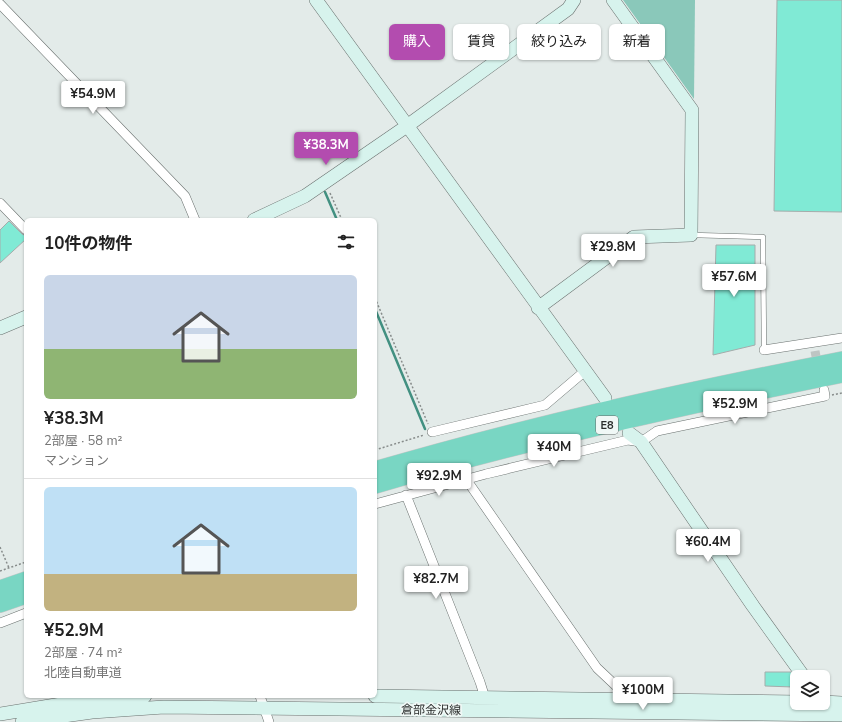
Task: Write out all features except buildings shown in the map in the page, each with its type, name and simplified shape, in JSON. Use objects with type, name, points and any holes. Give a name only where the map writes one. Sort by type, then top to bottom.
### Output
[{"type":"highway","name":"E8","points":[[377,469],[514,432],[637,402],[842,360]]},
{"type":"highway","name":"E8","points":[[377,484],[517,446],[638,417],[842,374]]},
{"type":"highway","points":[[0,589],[24,581]]},
{"type":"highway","points":[[0,604],[24,596]]},
{"type":"street","points":[[316,0],[538,308],[605,398]]},
{"type":"street","points":[[258,218],[305,196],[326,182],[407,126],[568,9],[574,0]]},
{"type":"street","points":[[538,308],[634,237],[691,235],[692,110],[613,0]]},
{"type":"street","points":[[0,4],[185,196],[194,218]]},
{"type":"street","points":[[0,203],[24,228]]},
{"type":"street","points":[[0,328],[24,318]]},
{"type":"street","points":[[764,350],[814,347],[842,338]]},
{"type":"street","points":[[432,432],[545,405],[585,372]]},
{"type":"street","points":[[377,503],[466,479],[628,440],[641,442],[657,431],[825,396],[824,390]]},
{"type":"street","points":[[629,433],[641,442],[752,606],[799,670]]},
{"type":"street","points":[[466,479],[597,668],[631,711]]},
{"type":"street","points":[[406,495],[485,698]]},
{"type":"street","points":[[0,623],[24,614]]},
{"type":"street","name":"倉部金沢線","points":[[377,696],[485,698],[631,711],[790,702]]},
{"type":"street","points":[[0,714],[92,699],[110,698]]},
{"type":"street","points":[[261,702],[270,722]]},
{"type":"street","name":"倉部金沢線","points":[[22,722],[92,712],[261,702],[837,717]]},
{"type":"street","points":[[830,703],[842,703]]},
{"type":"lane","points":[[691,235],[763,237],[764,350]]},
{"type":"path","points":[[326,182],[341,218]]},
{"type":"path","points":[[377,303],[432,432],[377,449]]},
{"type":"path","points":[[0,547],[9,568]]},
{"type":"path","points":[[0,570],[24,563]]},
{"type":"green space","points":[[623,0],[695,0],[694,99],[665,59],[665,24],[640,24]]},
{"type":"waterway","points":[[325,192],[336,218]]},
{"type":"waterway","points":[[377,314],[425,429]]},
{"type":"tunnel","points":[[815,351],[818,367]]},
{"type":"tunnel","points":[[452,461],[466,479]]}]
